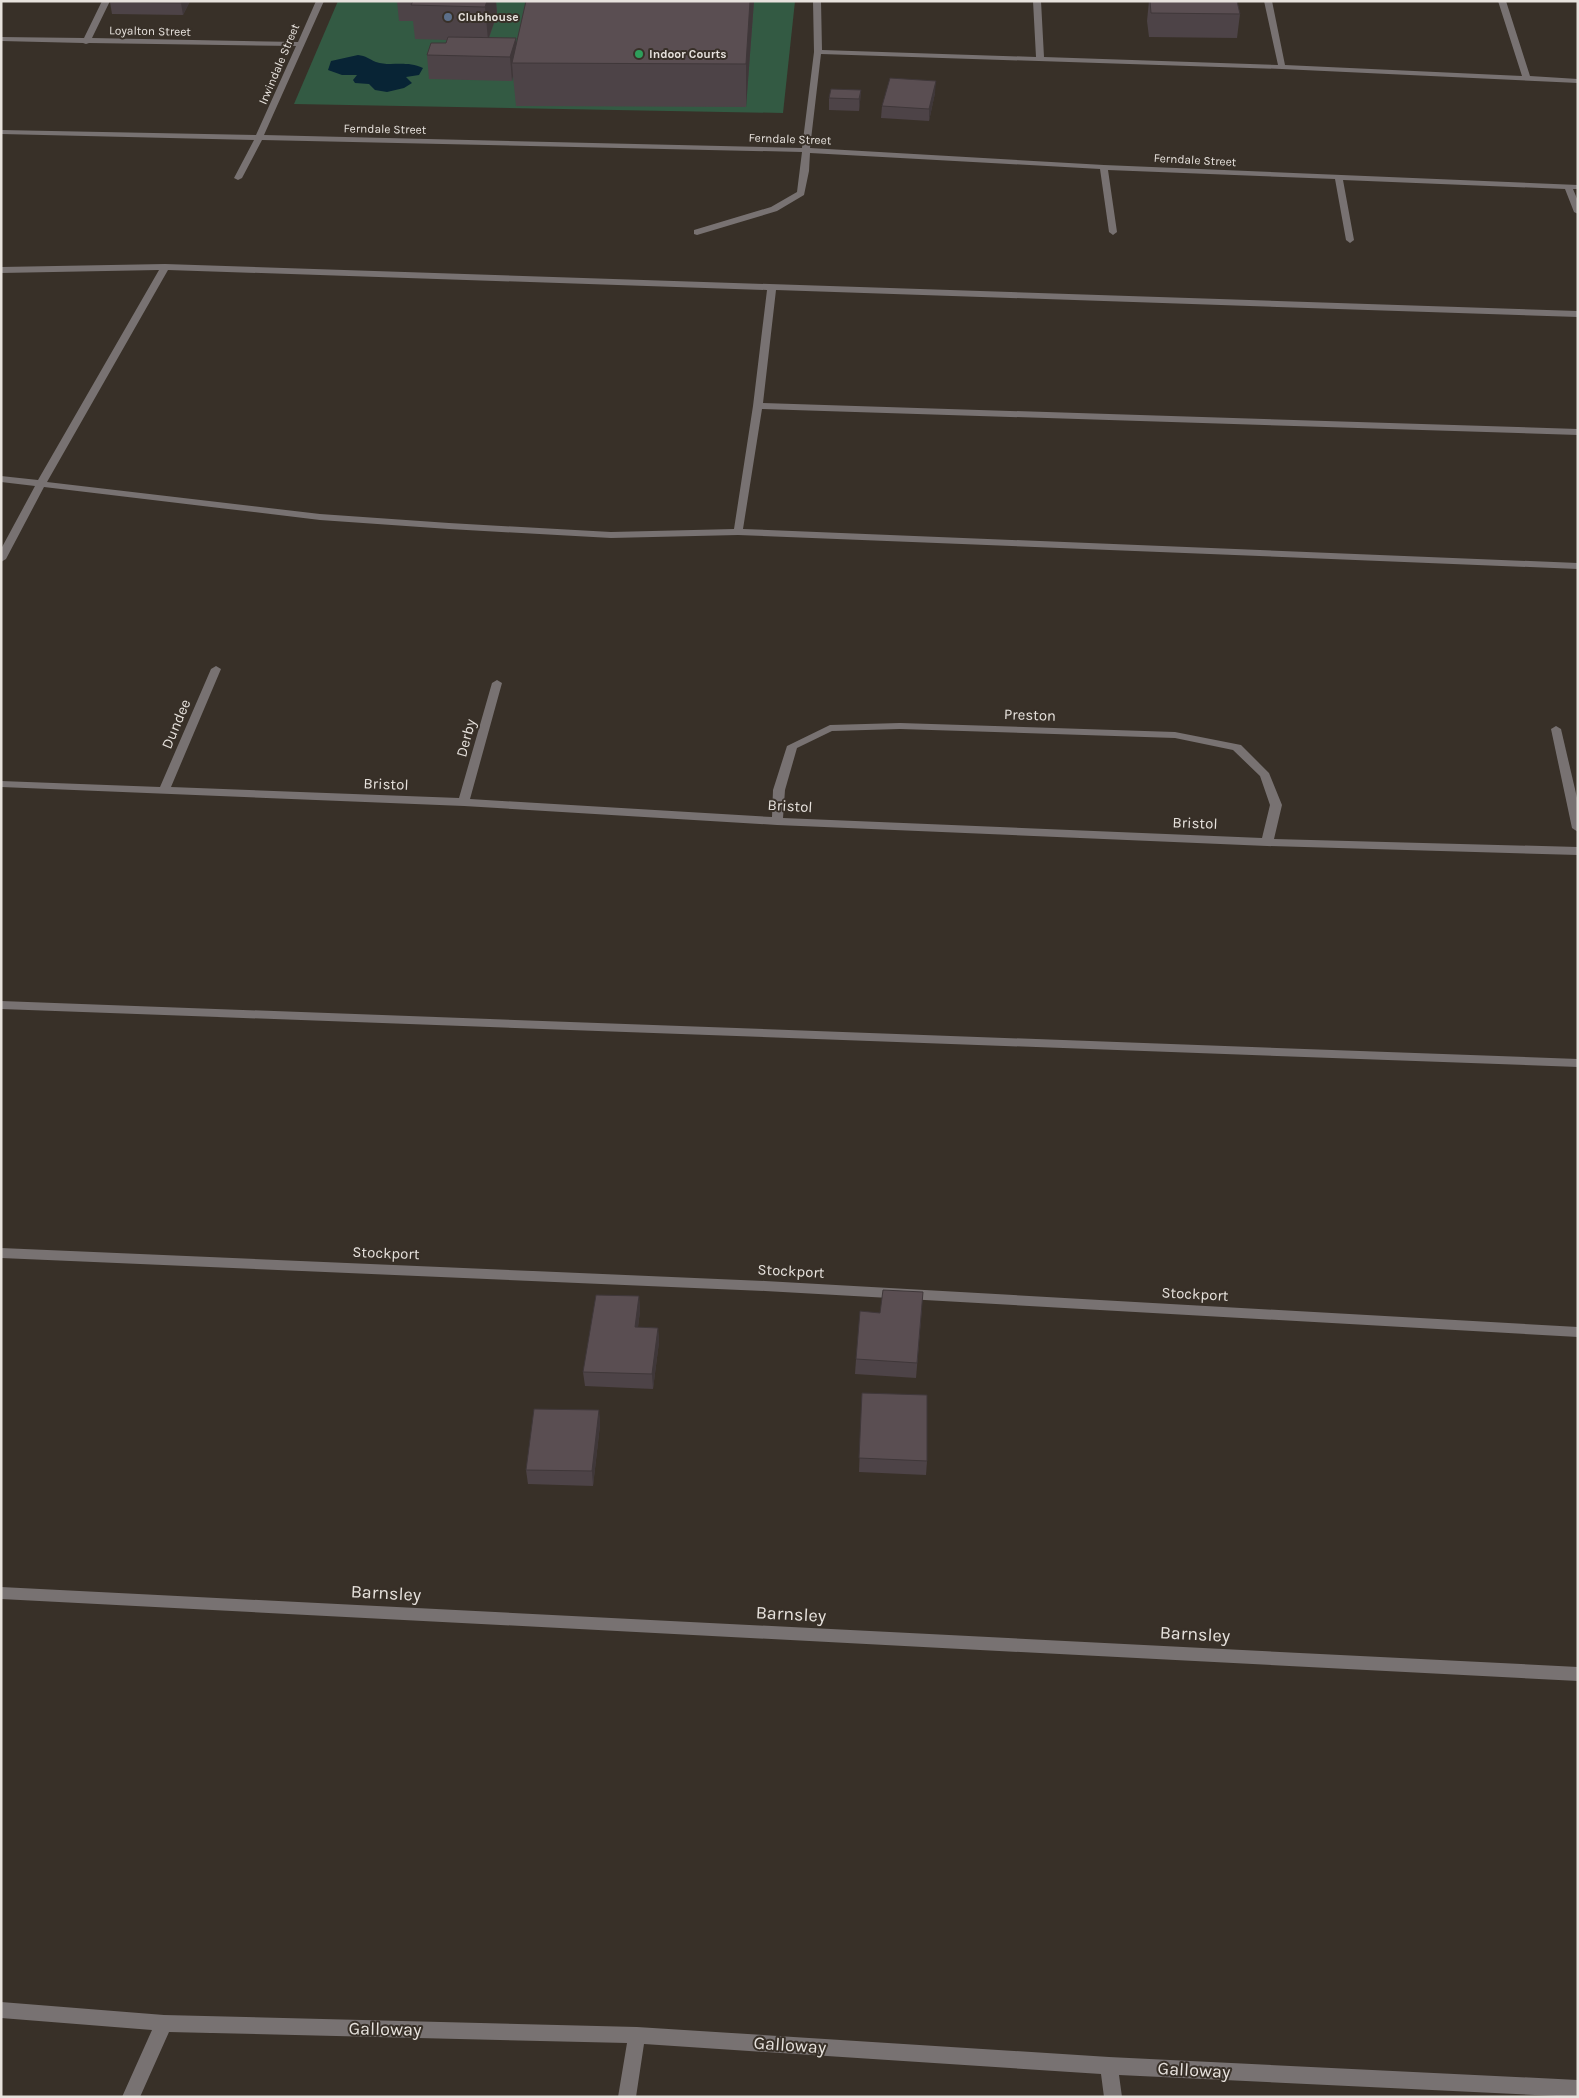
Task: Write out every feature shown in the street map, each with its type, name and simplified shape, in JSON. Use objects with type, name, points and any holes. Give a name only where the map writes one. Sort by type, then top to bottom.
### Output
[{"type":"street","points":[[86,42],[106,1]]},
{"type":"street","name":"Irwindale Street","points":[[238,178],[260,137],[299,44],[320,1]]},
{"type":"street","points":[[697,232],[774,208],[801,193],[818,52],[817,1]]},
{"type":"street","points":[[1037,1],[1040,58]]},
{"type":"street","points":[[1268,1],[1282,67]]},
{"type":"street","points":[[1502,1],[1527,79]]},
{"type":"street","name":"Loyalton Street","points":[[1,39],[86,42],[299,44]]},
{"type":"street","points":[[818,52],[1040,58],[1578,80]]},
{"type":"street","name":"Ferndale Street","points":[[2,134],[260,137],[806,150],[1104,167],[1578,187]]},
{"type":"street","points":[[1104,167],[1113,232]]},
{"type":"street","points":[[1339,178],[1350,240]]},
{"type":"street","points":[[1568,187],[1578,212]]},
{"type":"street","points":[[1,560],[40,483],[164,267]]},
{"type":"street","points":[[1,270],[164,267],[1578,314]]},
{"type":"street","points":[[738,532],[758,406],[772,288]]},
{"type":"street","points":[[758,406],[1578,432]]},
{"type":"street","points":[[1,479],[320,517],[611,535],[738,532],[1578,566]]},
{"type":"street","name":"Dundee","points":[[164,790],[216,669]]},
{"type":"street","name":"Derby","points":[[464,802],[496,683]]},
{"type":"street","name":"Preston","points":[[777,821],[779,790],[792,746],[830,728],[900,726],[1175,735],[1237,746],[1265,775],[1276,805],[1267,842]]},
{"type":"street","points":[[1556,729],[1578,828]]},
{"type":"street","name":"Bristol","points":[[1,784],[464,802],[777,821],[1267,842],[1578,850]]},
{"type":"street","points":[[1,1005],[1578,1063]]},
{"type":"street","name":"Stockport","points":[[1,1253],[765,1286],[1578,1332]]},
{"type":"street","name":"Barnsley","points":[[1,1593],[1578,1674]]},
{"type":"street","name":"Galloway","points":[[1,2010],[164,2023],[637,2035],[1109,2066],[1578,2089]]},
{"type":"street","points":[[131,2097],[164,2023]]},
{"type":"street","points":[[626,2097],[637,2035]]},
{"type":"street","points":[[1109,2066],[1113,2097]]},
{"type":"green space","points":[[338,1],[795,1],[783,113],[294,104]]},
{"type":"water","points":[[358,55],[381,63],[410,64],[423,68],[419,75],[406,77],[412,83],[404,88],[387,92],[375,90],[369,84],[355,83],[353,80],[357,75],[342,75],[328,70],[331,61]]},
{"type":"building","points":[[111,1],[182,1],[181,3]]},
{"type":"building","points":[[413,1],[487,1],[485,7],[411,5]]},
{"type":"building","points":[[526,1],[750,1],[746,64],[512,63]]},
{"type":"building","points":[[1150,1],[1237,1],[1240,14],[1151,13]]},
{"type":"building","points":[[448,37],[516,38],[510,57],[427,55],[431,43],[446,43]]},
{"type":"building","points":[[890,78],[936,81],[929,109],[882,106]]},
{"type":"building","points":[[831,89],[861,90],[859,99],[829,98]]},
{"type":"building","points":[[883,1290],[923,1292],[917,1363],[856,1359],[860,1311],[880,1313]]},
{"type":"building","points":[[596,1295],[639,1296],[635,1327],[658,1328],[652,1374],[583,1372]]},
{"type":"building","points":[[862,1393],[927,1395],[927,1461],[859,1458]]},
{"type":"building","points":[[534,1409],[599,1410],[592,1471],[526,1470]]},
{"type":"place","name":"Clubhouse","points":[[448,17]]},
{"type":"place","name":"Indoor Courts","points":[[639,54]]}]
